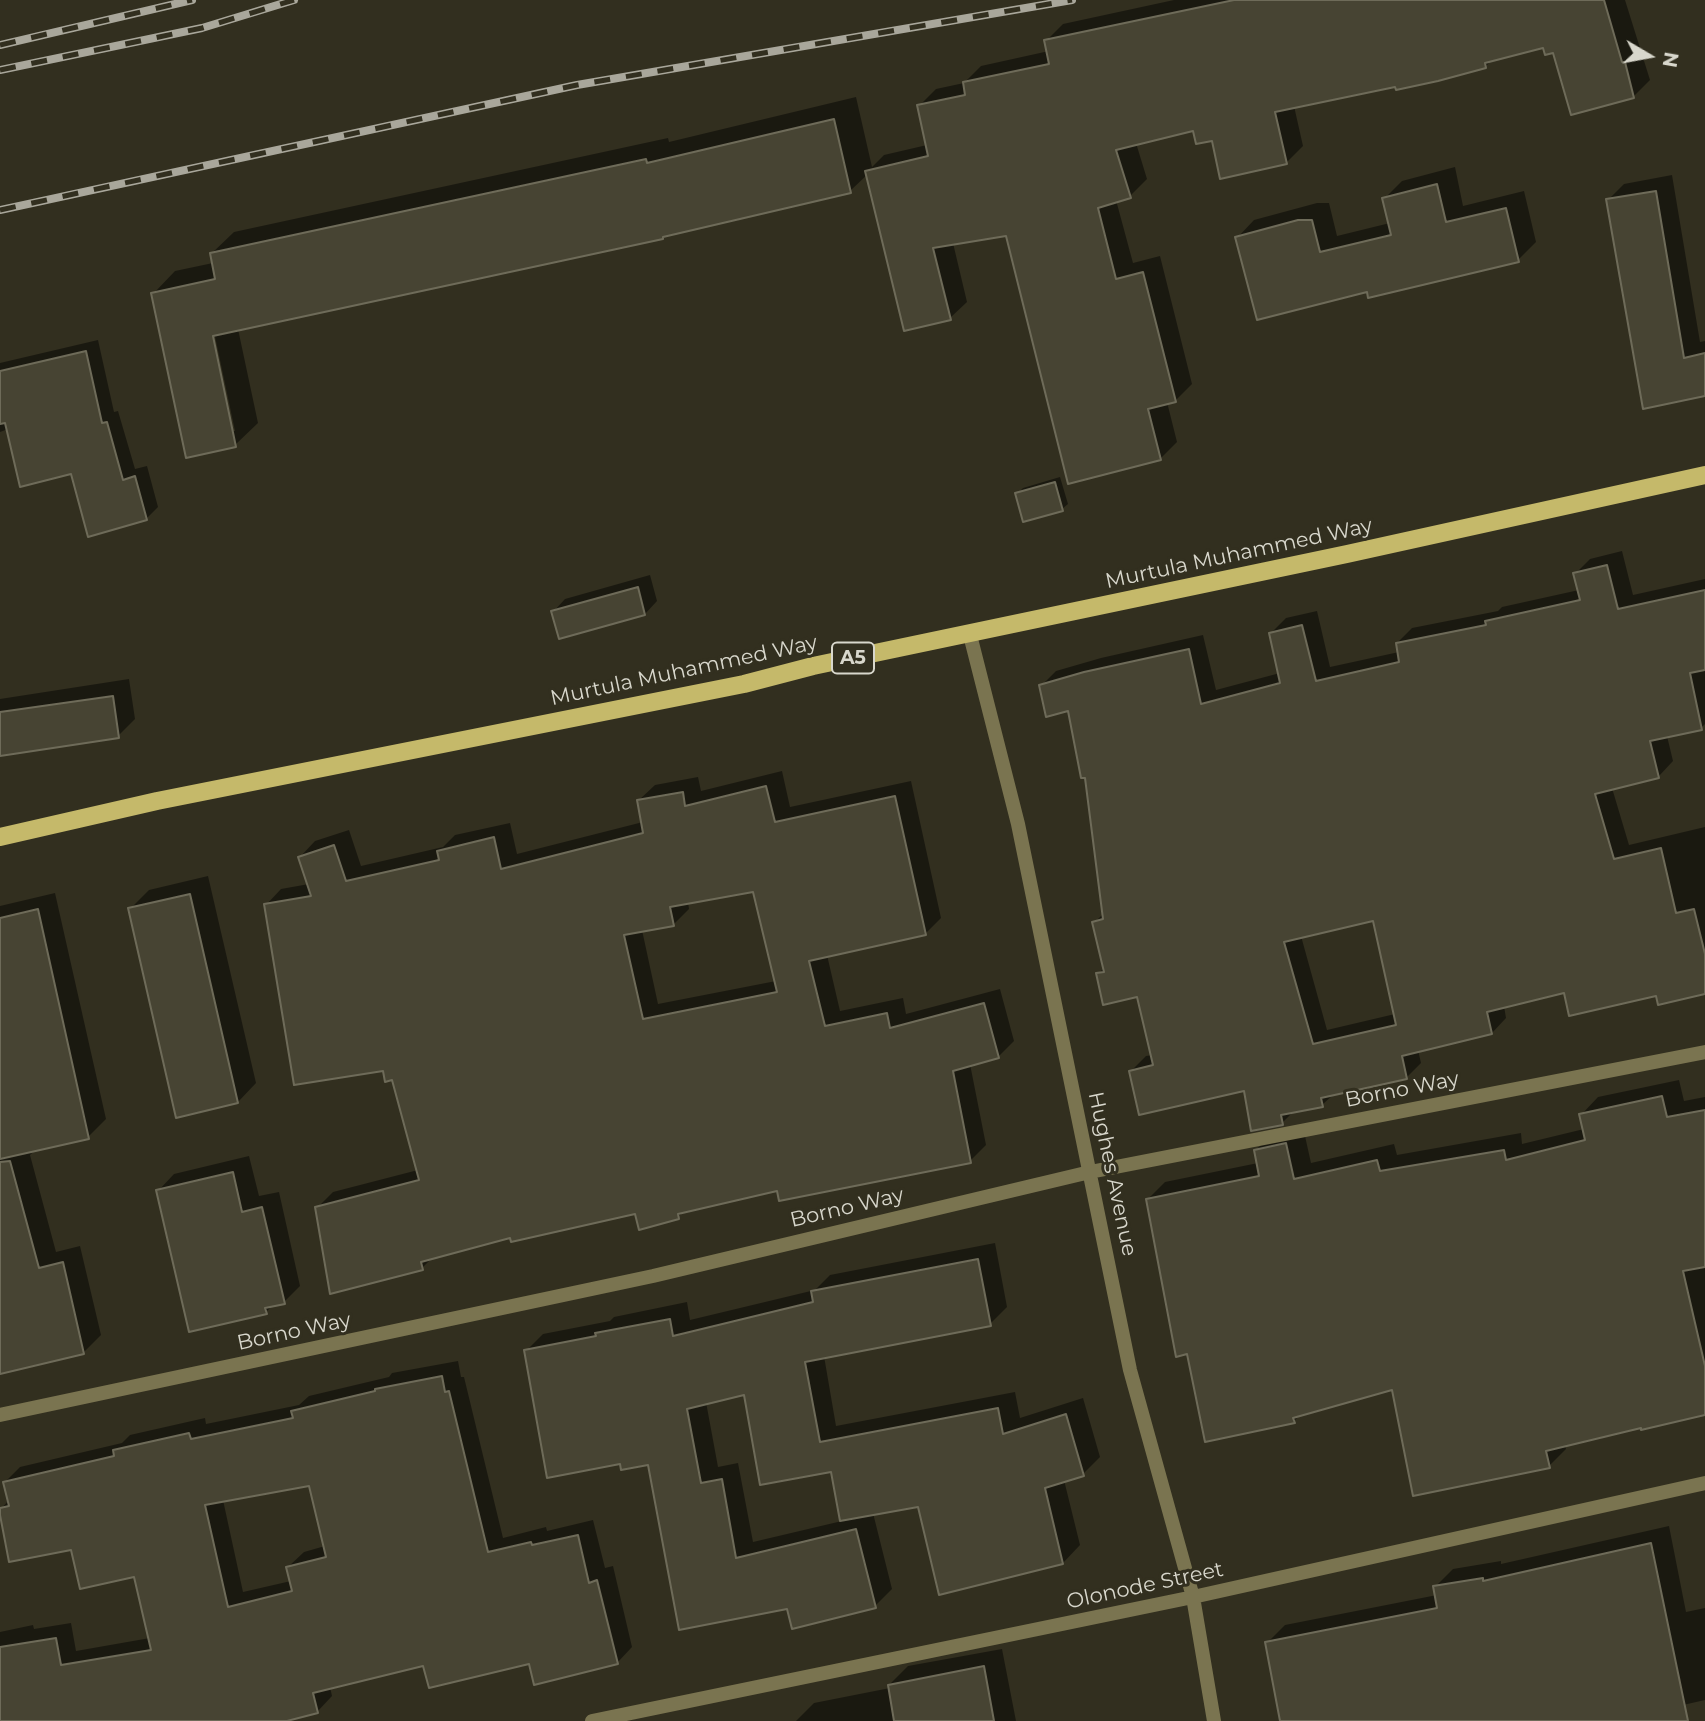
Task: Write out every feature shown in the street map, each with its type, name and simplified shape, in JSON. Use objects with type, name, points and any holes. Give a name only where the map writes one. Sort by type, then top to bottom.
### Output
[{"type":"main road","name":"Murtula Muhammed Way","points":[[0,837],[157,801],[744,684],[813,666],[970,635],[1705,475]]},
{"type":"street","name":"Hughes Avenue","points":[[970,635],[1018,824],[1130,1370],[1193,1597],[1214,1721]]},
{"type":"street","name":"Borno Way","points":[[0,1415],[653,1276],[1090,1172],[1705,1052]]},
{"type":"street","name":"Olonode Street","points":[[592,1721],[1193,1597],[1705,1483]]},
{"type":"building","points":[[1234,0],[1604,0],[1634,98],[1571,115],[1553,53],[1545,55],[1543,48],[1485,63],[1486,68],[1438,81],[1396,90],[1395,87],[1275,112],[1287,164],[1220,179],[1212,141],[1196,144],[1193,131],[1116,150],[1131,198],[1098,208],[1116,279],[1143,272],[1176,402],[1148,409],[1161,460],[1068,484],[1006,236],[933,248],[951,320],[904,331],[865,171],[928,156],[917,105],[965,95],[963,82],[1049,64],[1044,40]]},
{"type":"building","points":[[834,119],[851,193],[663,239],[213,336],[236,447],[186,458],[151,293],[215,279],[210,253],[646,159],[647,163]]},
{"type":"building","points":[[1437,184],[1446,222],[1506,208],[1519,262],[1368,298],[1367,292],[1257,320],[1235,237],[1298,220],[1312,220],[1320,252],[1391,235],[1382,198]]},
{"type":"building","points":[[1656,191],[1684,358],[1705,353],[1705,396],[1643,409],[1606,199]]},
{"type":"building","points":[[86,351],[102,423],[107,422],[123,480],[135,476],[147,520],[88,537],[71,474],[20,487],[5,423],[0,424],[0,371]]},
{"type":"building","points":[[1055,482],[1063,511],[1023,522],[1015,493]]},
{"type":"building","points":[[1607,565],[1618,609],[1705,590],[1705,670],[1690,673],[1702,730],[1650,741],[1659,778],[1595,794],[1614,859],[1661,848],[1676,913],[1694,909],[1705,954],[1705,994],[1658,1005],[1656,996],[1569,1016],[1564,993],[1487,1012],[1492,1034],[1402,1056],[1407,1079],[1321,1098],[1323,1107],[1281,1115],[1283,1125],[1251,1131],[1244,1091],[1139,1115],[1129,1071],[1153,1065],[1137,997],[1103,1005],[1096,973],[1104,972],[1092,922],[1103,919],[1085,778],[1081,778],[1068,711],[1046,717],[1039,685],[1084,672],[1189,649],[1201,704],[1280,683],[1269,633],[1302,625],[1316,681],[1399,662],[1396,643],[1486,625],[1485,621],[1580,600],[1573,573]],"holes":[[[1373,921],[1396,1025],[1313,1044],[1284,942]]]},
{"type":"building","points":[[638,587],[645,615],[559,639],[551,611]]},
{"type":"building","points":[[113,696],[119,738],[0,756],[0,712]]},
{"type":"building","points":[[766,786],[775,822],[895,796],[926,935],[809,961],[825,1026],[887,1013],[890,1028],[984,1003],[999,1058],[953,1071],[971,1163],[779,1201],[777,1191],[678,1214],[679,1219],[639,1230],[635,1214],[511,1242],[510,1238],[421,1262],[423,1270],[330,1294],[315,1207],[419,1180],[392,1080],[385,1082],[383,1071],[294,1085],[264,904],[311,896],[298,857],[334,845],[346,881],[439,860],[437,851],[494,837],[501,869],[643,833],[637,800],[683,792],[685,806]],"holes":[[[753,892],[777,992],[643,1019],[624,935],[674,926],[670,907]]]},
{"type":"building","points":[[190,894],[238,1103],[176,1118],[128,908]]},
{"type":"building","points":[[38,909],[89,1139],[0,1159],[0,918]]},
{"type":"building","points":[[1662,1096],[1667,1117],[1705,1110],[1705,1267],[1683,1271],[1705,1366],[1705,1415],[1546,1451],[1550,1468],[1413,1496],[1392,1390],[1293,1418],[1295,1423],[1205,1442],[1187,1354],[1176,1357],[1146,1199],[1259,1176],[1254,1150],[1286,1143],[1294,1179],[1377,1160],[1380,1171],[1504,1150],[1506,1160],[1585,1140],[1579,1114]]},
{"type":"building","points":[[10,1161],[39,1268],[63,1262],[84,1354],[0,1374],[0,1162]]},
{"type":"building","points":[[233,1172],[242,1212],[262,1207],[285,1304],[265,1308],[267,1314],[189,1332],[156,1190]]},
{"type":"building","points":[[978,1259],[991,1326],[805,1362],[820,1442],[998,1408],[1003,1434],[1066,1414],[1084,1476],[1045,1488],[1063,1564],[939,1595],[918,1507],[840,1521],[831,1472],[760,1485],[744,1395],[687,1409],[701,1483],[722,1479],[736,1558],[856,1529],[876,1608],[792,1629],[787,1609],[679,1630],[648,1465],[621,1470],[620,1464],[547,1478],[524,1350],[670,1319],[673,1336],[813,1302],[811,1291]]},
{"type":"building","points":[[442,1376],[445,1392],[449,1391],[488,1552],[578,1535],[589,1583],[597,1580],[618,1664],[534,1685],[529,1664],[429,1688],[423,1666],[313,1693],[318,1713],[287,1721],[0,1721],[0,1647],[56,1638],[61,1665],[151,1650],[134,1577],[80,1589],[71,1550],[9,1562],[0,1515],[0,1508],[9,1506],[3,1482],[114,1456],[113,1450],[189,1433],[191,1439],[293,1418],[291,1411],[375,1389]],"holes":[[[309,1486],[326,1557],[286,1567],[292,1591],[228,1607],[205,1505]]]},
{"type":"building","points":[[1651,1543],[1688,1721],[1280,1721],[1265,1642],[1437,1608],[1433,1586],[1483,1578],[1483,1581]]},
{"type":"building","points":[[984,1666],[994,1721],[894,1721],[888,1685]]},
{"type":"railway","points":[[0,45],[192,0]]},
{"type":"railway","points":[[0,70],[202,28],[294,0]]},
{"type":"railway","points":[[0,210],[577,85],[1072,0]]}]
